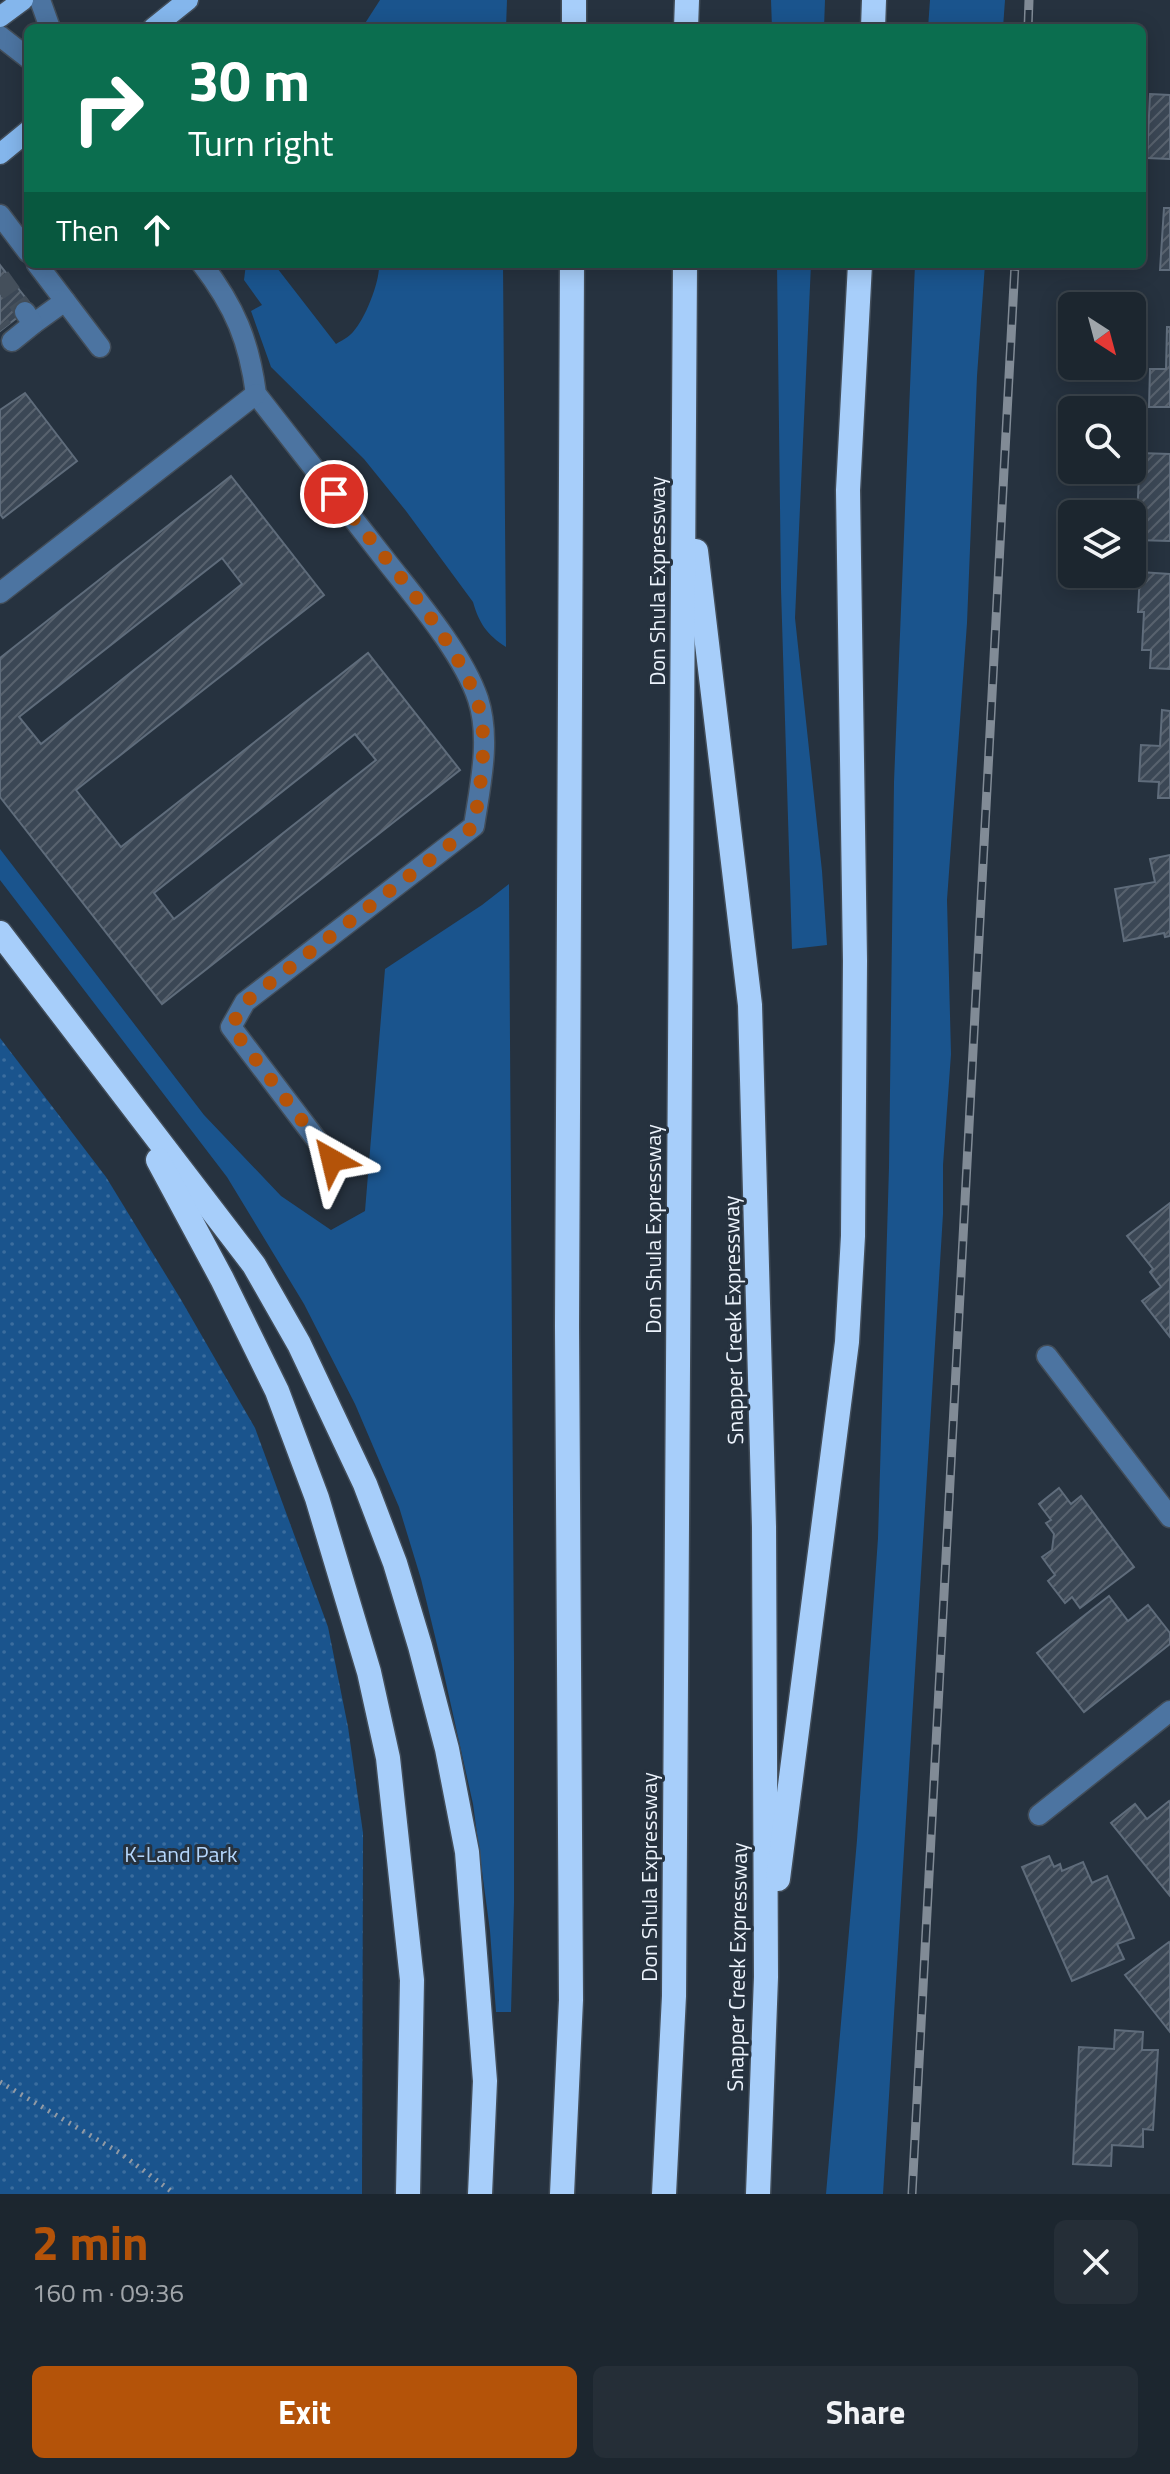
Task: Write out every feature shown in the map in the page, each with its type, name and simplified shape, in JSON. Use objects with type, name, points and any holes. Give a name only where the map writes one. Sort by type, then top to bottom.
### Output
[{"type":"highway","points":[[574,0],[574,24]]},
{"type":"highway","points":[[686,24],[687,0]]},
{"type":"highway","points":[[873,24],[874,0]]},
{"type":"highway","points":[[562,2194],[571,2000],[567,1326],[572,268]]},
{"type":"highway","name":"Don Shula Expressway","points":[[664,2194],[675,1980],[685,268]]},
{"type":"highway","points":[[766,1977],[847,1342],[853,1236],[855,961],[848,490],[860,268]]},
{"type":"highway","name":"Snapper Creek Expressway","points":[[684,449],[750,1005],[764,1527],[766,1977],[758,2194]]},
{"type":"highway","points":[[0,933],[254,1265],[299,1344],[365,1484],[395,1563],[420,1646],[447,1749],[467,1852],[485,2081],[480,2194]]},
{"type":"highway","points":[[123,1094],[222,1279],[277,1391],[317,1498],[365,1657],[388,1758],[412,1980],[408,2194]]},
{"type":"main road","points":[[0,17],[23,0]]},
{"type":"main road","points":[[158,24],[188,0]]},
{"type":"main road","points":[[0,154],[24,134]]},
{"type":"street","points":[[40,0],[49,24]]},
{"type":"street","points":[[0,36],[24,55]]},
{"type":"street","points":[[3,225],[24,248]]},
{"type":"street","points":[[46,268],[65,301],[100,347]]},
{"type":"street","points":[[205,268],[238,318],[252,363],[256,394],[412,594],[458,659],[478,700],[482,723],[483,762],[474,826],[245,1002],[231,1027],[332,1160]]},
{"type":"street","points":[[5,340],[29,318],[65,301]]},
{"type":"street","points":[[0,593],[256,394]]},
{"type":"street","points":[[1047,1356],[1170,1517]]},
{"type":"street","points":[[1039,1815],[1170,1711]]},
{"type":"path","points":[[0,2082],[120,2153],[175,2194]]},
{"type":"green space","points":[[380,0],[507,0],[506,24],[365,24]]},
{"type":"green space","points":[[771,0],[825,0],[824,24],[772,24]]},
{"type":"green space","points":[[930,0],[1005,0],[1003,24],[928,24]]},
{"type":"green space","points":[[246,268],[277,268],[336,344],[358,326],[371,300],[379,268],[503,268],[506,647],[485,628],[473,602],[364,459],[271,367],[251,311],[262,305],[244,280]]},
{"type":"green space","points":[[777,268],[811,268],[795,618],[827,945],[792,949],[781,589]]},
{"type":"green space","points":[[915,268],[985,268],[967,623],[947,900],[951,1054],[943,1165],[943,1214],[883,2194],[826,2194],[857,1840],[878,1538],[889,1167],[894,782]]},
{"type":"green space","points":[[0,849],[204,1115],[281,1196],[331,1230],[365,1211],[385,969],[509,884],[514,1661],[511,2012],[496,2012],[490,1931],[473,1804],[421,1579],[399,1507],[355,1404],[304,1304],[227,1177],[0,880]]},
{"type":"green space","name":"K-Land Park","points":[[0,1038],[106,1177],[255,1428],[328,1627],[348,1727],[363,1833],[362,2194],[0,2194]]},
{"type":"building","points":[[1150,94],[1170,95],[1170,159],[1147,158]]},
{"type":"building","points":[[1164,208],[1170,208],[1170,270],[1160,270]]},
{"type":"building","points":[[0,265],[32,306],[0,331]]},
{"type":"building","points":[[1167,327],[1170,327],[1170,407],[1149,407],[1150,369],[1166,369]]},
{"type":"building","points":[[25,393],[77,461],[3,518],[0,514],[0,410]]},
{"type":"building","points":[[1146,453],[1170,454],[1170,541],[1146,540],[1146,500],[1138,500],[1139,484],[1146,484]]},
{"type":"building","points":[[231,476],[324,595],[76,790],[121,847],[368,653],[460,770],[162,1004],[0,797],[0,658]],"holes":[[[222,558],[242,584],[41,744],[19,717]],[[355,734],[376,760],[174,919],[154,893]]]},
{"type":"building","points":[[1146,572],[1170,574],[1170,669],[1150,668],[1151,650],[1142,650],[1144,612],[1138,612],[1139,588],[1146,588]]},
{"type":"building","points":[[1162,710],[1170,711],[1170,798],[1158,798],[1159,782],[1139,781],[1141,745],[1160,746]]},
{"type":"building","points":[[1170,855],[1170,936],[1165,937],[1164,933],[1124,941],[1115,889],[1155,882],[1150,859]]},
{"type":"building","points":[[1170,1203],[1170,1337],[1142,1301],[1161,1287],[1150,1272],[1153,1269],[1127,1236]]},
{"type":"building","points":[[1059,1488],[1071,1504],[1081,1496],[1134,1567],[1080,1608],[1072,1597],[1065,1603],[1048,1581],[1055,1575],[1042,1557],[1052,1550],[1054,1534],[1046,1523],[1051,1520],[1039,1504]]},
{"type":"building","points":[[1109,1596],[1128,1621],[1148,1605],[1170,1633],[1170,1644],[1084,1712],[1037,1653]]},
{"type":"building","points":[[1169,1801],[1170,1896],[1111,1823],[1135,1804],[1147,1819]]},
{"type":"building","points":[[1049,1856],[1054,1867],[1060,1864],[1062,1871],[1083,1862],[1092,1883],[1107,1876],[1134,1938],[1117,1944],[1124,1959],[1072,1981],[1022,1867]]},
{"type":"building","points":[[1170,1944],[1170,2032],[1125,1975]]},
{"type":"building","points":[[1115,2030],[1143,2032],[1142,2050],[1158,2050],[1153,2130],[1143,2129],[1143,2147],[1112,2145],[1111,2166],[1073,2164],[1079,2047],[1114,2049]]},
{"type":"tunnel","points":[[0,277],[25,312]]},
{"type":"tunnel","points":[[0,325],[3,329]]},
{"type":"railway","points":[[1028,24],[1029,0]]},
{"type":"railway","points":[[912,2194],[1015,268]]},
{"type":"route","points":[[332,1160],[231,1027],[245,1002],[474,826],[483,762],[478,700],[458,659],[334,494]]}]
